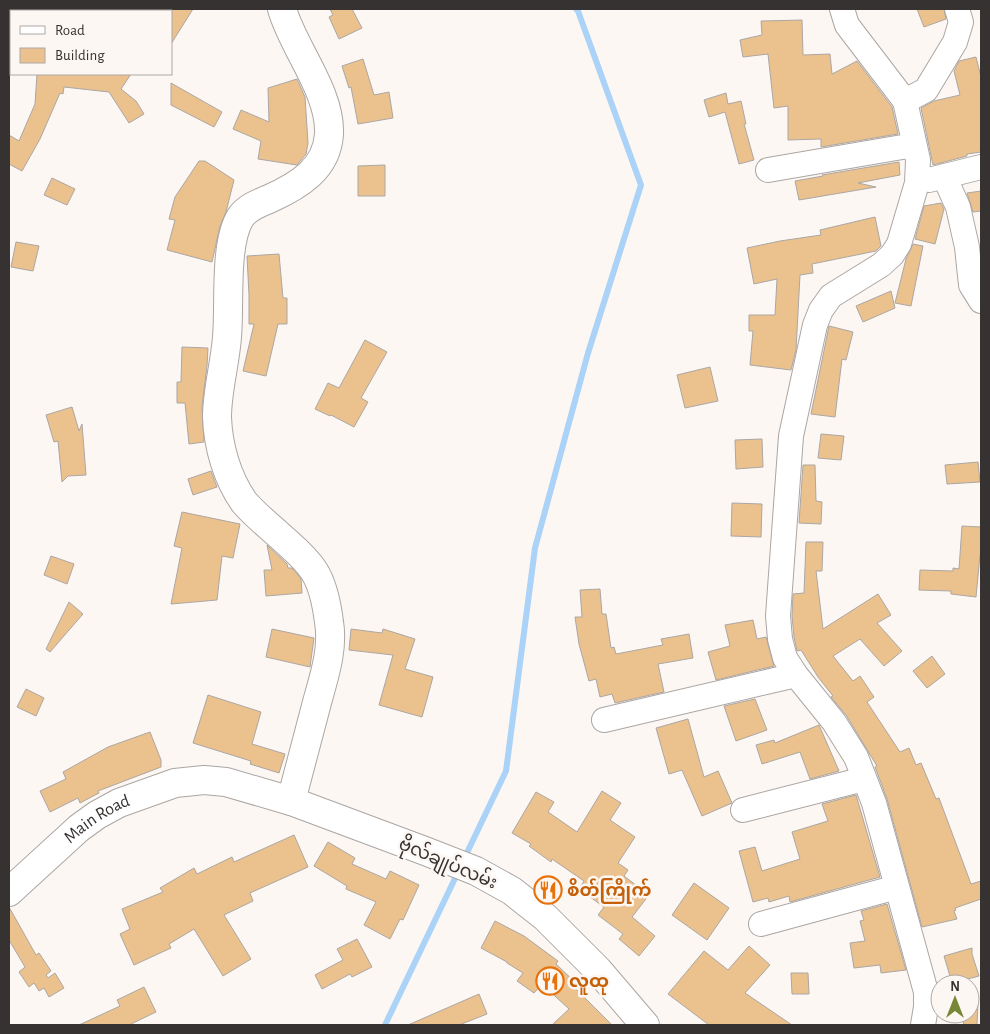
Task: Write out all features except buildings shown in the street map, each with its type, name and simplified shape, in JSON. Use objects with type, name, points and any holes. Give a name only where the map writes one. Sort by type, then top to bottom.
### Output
[{"type":"street","points":[[282,9],[328,115],[329,133],[327,149],[321,163],[309,176],[291,189],[253,206],[242,215],[236,227],[231,243],[229,321],[217,418],[225,464],[234,486],[245,503],[304,558],[315,573],[322,589],[330,623],[330,642],[326,667],[291,801]]},
{"type":"street","points":[[842,9],[847,24],[905,101],[918,160],[917,183],[899,244],[892,255],[881,265],[831,296],[815,325],[791,436],[778,616],[780,639],[785,658],[796,675],[834,722],[856,757],[874,803],[926,992],[923,1025]]},
{"type":"street","points":[[905,101],[926,90],[955,42],[961,22],[957,9]]},
{"type":"street","points":[[768,170],[914,145]]},
{"type":"street","points":[[917,183],[981,167]]},
{"type":"street","points":[[944,176],[960,215],[967,247],[971,285],[981,300]]},
{"type":"street","points":[[604,720],[796,675]]},
{"type":"street","points":[[743,810],[864,779]]},
{"type":"street","name":"ဗိုလ်‌ချုပ်‌လမ်း","points":[[204,780],[226,782],[291,801],[468,868],[512,891],[545,917],[598,970],[645,1025]]},
{"type":"street","name":"Main Road","points":[[9,892],[79,828],[97,815],[119,803],[175,783],[204,780]]},
{"type":"street","points":[[761,924],[897,887]]},
{"type":"waterway","points":[[464,859],[506,771],[535,548],[588,353],[641,185],[576,9]]},
{"type":"waterway","points":[[385,1025],[459,870]]},
{"type":"place","name":"စိတ်ကြိုက်","points":[[548,890]]},
{"type":"place","name":"လူထု","points":[[550,981]]}]
